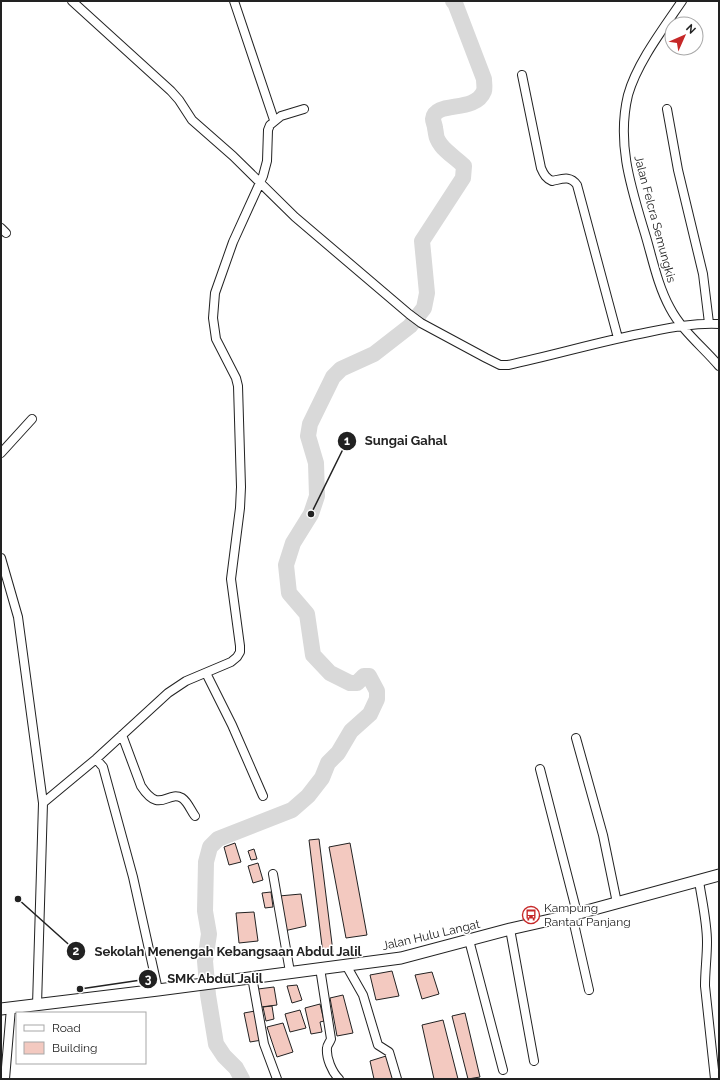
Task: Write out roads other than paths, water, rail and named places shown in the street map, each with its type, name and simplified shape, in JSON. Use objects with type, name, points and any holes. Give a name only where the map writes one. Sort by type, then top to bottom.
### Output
[{"type":"street","points":[[72,1],[171,91],[179,100],[192,120],[232,156],[295,217],[409,314],[421,323],[500,365],[508,365],[563,353],[618,338],[691,324],[719,324]]},
{"type":"street","points":[[234,1],[274,120]]},
{"type":"street","name":"Jalan Felcra Semungkis","points":[[682,1],[641,65],[629,94],[623,118],[625,160],[660,286],[670,309],[681,326],[719,366]]},
{"type":"street","points":[[522,75],[541,168],[547,179],[552,181],[571,178],[577,185],[618,338]]},
{"type":"street","points":[[666,109],[678,170],[703,274],[709,323]]},
{"type":"street","points":[[43,803],[96,759],[168,693],[206,672],[230,662],[237,657],[240,652],[230,579],[240,508],[241,487],[238,386],[236,378],[216,339],[213,318],[215,294],[233,242],[260,183],[266,161],[268,130],[270,125],[274,120],[281,116],[304,110]]},
{"type":"street","points":[[1,454],[32,419]]},
{"type":"street","points":[[1,559],[18,617],[43,803],[37,1005]]},
{"type":"street","points":[[206,672],[232,725],[263,796]]},
{"type":"street","points":[[122,735],[141,786],[146,794],[153,800],[158,801],[177,797],[181,798],[186,802],[195,816]]},
{"type":"street","points":[[576,738],[603,835],[617,903]]},
{"type":"street","points":[[96,759],[103,767],[133,877],[158,990]]},
{"type":"street","points":[[540,769],[574,914],[588,990]]},
{"type":"street","points":[[273,874],[290,972]]},
{"type":"street","name":"Jalan Hulu Langat","points":[[6,1008],[158,990],[401,958],[510,929],[617,903],[719,875]]},
{"type":"street","points":[[699,881],[707,942],[705,986],[715,1079]]},
{"type":"street","points":[[510,929],[534,1062]]},
{"type":"street","points":[[469,940],[503,1070]]},
{"type":"street","points":[[346,965],[363,994],[378,1045],[389,1052],[397,1079]]},
{"type":"street","points":[[320,968],[331,1039],[327,1047],[327,1054],[333,1071],[339,1079]]},
{"type":"street","points":[[252,977],[264,1044],[277,1079]]},
{"type":"street","points":[[5,1079],[6,1008]]},
{"type":"waterway","points":[[242,1079],[236,1068],[224,1056],[216,1044],[208,995],[205,961],[209,934],[205,911],[206,862],[210,847],[218,839],[292,810],[308,796],[322,778],[328,763],[338,753],[351,731],[370,714],[377,699],[377,691],[369,676],[364,676],[357,683],[350,683],[330,673],[313,655],[307,614],[289,593],[286,565],[293,543],[311,514],[317,496],[316,463],[308,436],[310,424],[333,377],[341,369],[374,354],[410,326],[424,308],[427,293],[422,241],[463,178],[464,166],[439,142],[436,137],[433,119],[435,113],[441,110],[473,102],[479,98],[484,91],[484,79],[453,1]]},
{"type":"place","name":"Sungai Gahal","points":[[311,514]]},
{"type":"place","name":"Sekolah Menengah Kebangsaan Abdul Jalil","points":[[18,899]]},
{"type":"place","name":"Kampung Rantau Panjang","points":[[531,915]]},
{"type":"place","name":"SMK Abdul Jalil","points":[[80,989]]}]
